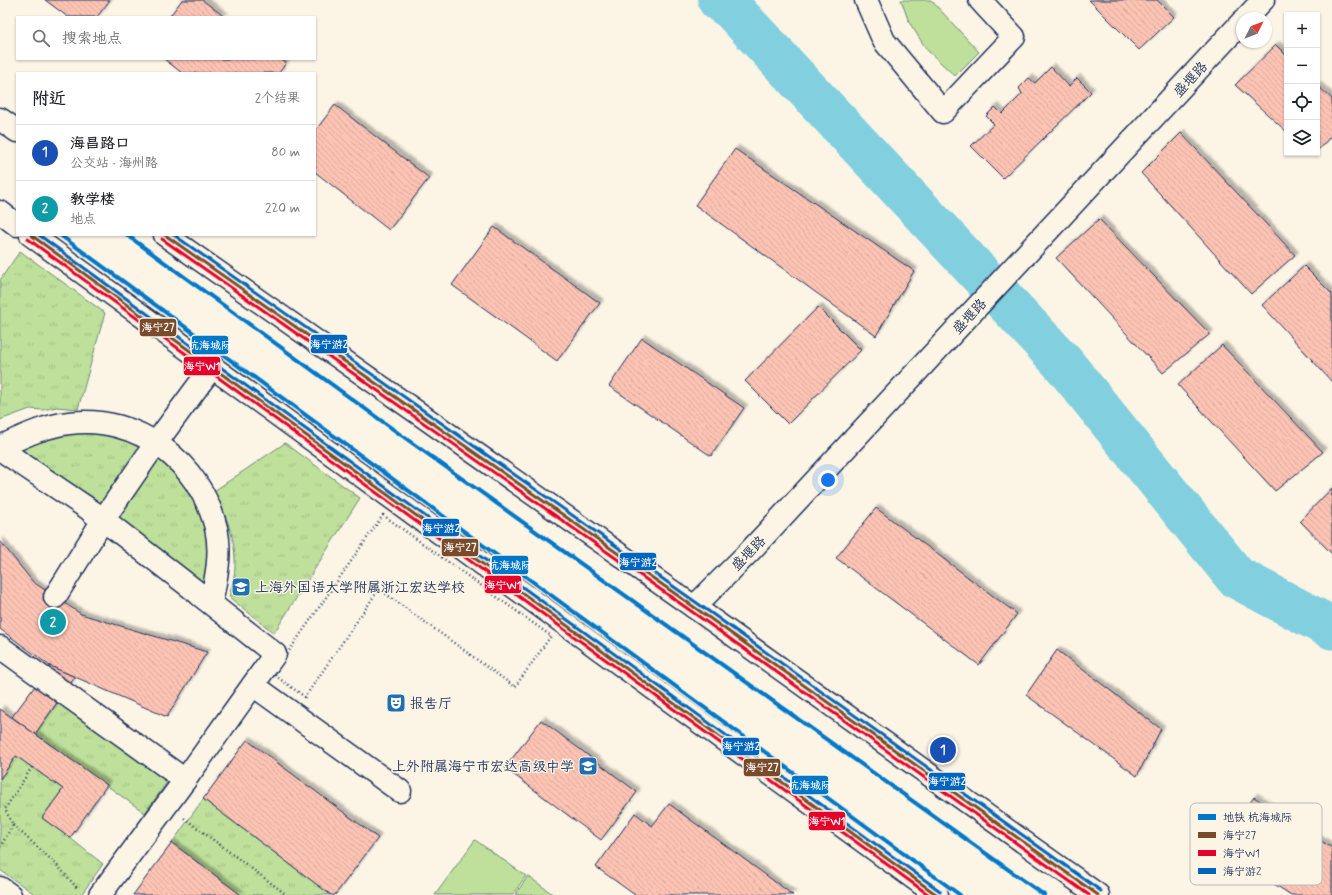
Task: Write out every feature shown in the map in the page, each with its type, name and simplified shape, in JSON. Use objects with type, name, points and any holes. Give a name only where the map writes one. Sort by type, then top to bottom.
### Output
[{"type":"main road","points":[[866,0],[884,41],[943,112],[1014,37],[980,0]]},
{"type":"main road","points":[[1252,12],[1263,0]]},
{"type":"main road","name":"盛堰路","points":[[694,607],[750,551],[1236,28]]},
{"type":"main road","points":[[0,119],[16,130]]},
{"type":"main road","points":[[0,212],[16,224]]},
{"type":"main road","points":[[32,236],[937,895]]},
{"type":"main road","points":[[166,236],[694,607],[1098,895]]},
{"type":"main road","points":[[55,597],[104,520],[156,443],[212,367]]},
{"type":"main road","points":[[0,447],[47,427],[69,423],[91,422],[113,425],[134,432],[156,443],[172,454],[187,470],[200,488],[210,508],[216,529],[218,552],[217,573],[211,603],[104,520]]},
{"type":"main road","points":[[100,895],[185,780],[275,654],[104,520]]},
{"type":"main road","points":[[0,647],[185,780]]},
{"type":"main road","points":[[253,684],[400,791]]},
{"type":"main road","points":[[0,888],[10,895]]},
{"type":"path","points":[[384,515],[551,636],[516,687],[379,589],[304,698],[273,674],[384,515]]},
{"type":"path","points":[[32,767],[5,809],[13,825],[55,863],[79,890]]},
{"type":"path","points":[[166,805],[287,895]]},
{"type":"path","points":[[0,846],[13,825]]},
{"type":"green space","points":[[901,0],[931,0],[979,52],[955,76],[927,50],[909,22]]},
{"type":"green space","points":[[20,251],[105,313],[78,409],[56,407],[43,410],[30,409],[0,420],[0,280]]},
{"type":"green space","points":[[134,432],[210,508],[211,603],[0,449],[27,435]]},
{"type":"green space","points":[[285,443],[360,498],[274,633],[229,597],[235,570],[234,546],[226,518],[214,491]]},
{"type":"green space","points":[[60,699],[170,778],[145,813],[35,734]]},
{"type":"green space","points":[[16,756],[63,789],[42,818],[103,864],[81,895],[36,895],[0,870],[0,779]]},
{"type":"green space","points":[[203,799],[331,895],[241,895],[172,843]]},
{"type":"green space","points":[[475,840],[526,876],[512,895],[435,895]]},
{"type":"green space","points":[[528,876],[554,895],[515,895]]},
{"type":"building","points":[[45,0],[110,0],[98,16],[67,16]]},
{"type":"building","points":[[182,0],[202,0],[224,16],[170,16]]},
{"type":"building","points":[[1089,0],[1157,0],[1174,17],[1139,50]]},
{"type":"building","points":[[1276,45],[1284,53],[1284,129],[1235,85]]},
{"type":"building","points":[[165,60],[282,60],[286,63],[280,72],[181,72]]},
{"type":"building","points":[[1051,67],[1069,86],[1077,78],[1091,92],[1003,178],[971,146],[994,124],[986,116],[995,107],[1002,114],[1022,94],[1019,88],[1029,78],[1035,83]]},
{"type":"building","points":[[1320,88],[1332,99],[1332,135],[1320,148]]},
{"type":"building","points":[[335,105],[429,178],[389,230],[316,173],[316,130]]},
{"type":"building","points":[[1181,133],[1295,255],[1251,294],[1141,173]]},
{"type":"building","points":[[735,149],[914,271],[876,336],[695,205]]},
{"type":"building","points":[[1099,219],[1210,334],[1163,373],[1056,258]]},
{"type":"building","points":[[494,227],[600,303],[557,361],[452,285]]},
{"type":"building","points":[[1304,266],[1332,294],[1332,382],[1262,305]]},
{"type":"building","points":[[818,307],[861,350],[788,424],[745,381]]},
{"type":"building","points":[[642,338],[744,408],[711,456],[609,386]]},
{"type":"building","points":[[1222,345],[1323,452],[1275,491],[1178,385]]},
{"type":"building","points":[[1332,488],[1332,554],[1300,521]]},
{"type":"building","points":[[876,508],[1017,614],[979,665],[836,558]]},
{"type":"building","points":[[0,541],[33,582],[81,614],[207,652],[167,717],[50,666],[0,629]]},
{"type":"building","points":[[1057,650],[1161,729],[1137,776],[1026,695]]},
{"type":"building","points":[[50,666],[75,677],[35,734],[12,717]]},
{"type":"building","points":[[0,709],[107,785],[70,838],[42,818],[63,789],[16,756],[0,779]]},
{"type":"building","points":[[541,720],[637,792],[601,840],[505,768]]},
{"type":"building","points":[[247,740],[378,838],[335,895],[331,895],[203,799]]},
{"type":"building","points":[[1254,797],[1263,803],[1250,803]]},
{"type":"building","points":[[669,804],[793,895],[635,895],[596,867],[635,813],[652,826]]},
{"type":"building","points":[[1322,841],[1332,848],[1332,895],[1291,895],[1276,885],[1322,885]]},
{"type":"building","points":[[172,843],[241,895],[133,895]]},
{"type":"waterway","points":[[719,0],[732,9],[1063,363],[1236,577],[1332,628]]},
{"type":"metro line","name":"杭海城际","points":[[61,236],[960,895]]},
{"type":"metro line","name":"杭海城际","points":[[128,236],[401,435],[1044,895]]},
{"type":"transit line","name":"海宁27","points":[[32,236],[937,895]]},
{"type":"transit line","name":"海宁游2","points":[[40,236],[940,891]]},
{"type":"transit line","name":"海宁27","points":[[166,236],[694,607],[1098,895]]},
{"type":"transit line","name":"海宁游2","points":[[175,236],[697,603],[1101,891]]},
{"type":"transit line","name":"海宁W1","points":[[28,239],[929,895]]},
{"type":"transit line","name":"海宁W1","points":[[162,239],[691,611],[1089,895]]},
{"type":"place","name":"上海外国语大学附属浙江宏达学校","points":[[241,587]]},
{"type":"place","name":"教学楼","points":[[53,622]]},
{"type":"place","name":"报告厅","points":[[396,703]]},
{"type":"place","name":"海昌路口","points":[[943,750]]},
{"type":"place","name":"上外附属海宁市宏达高级中学","points":[[588,766]]}]
